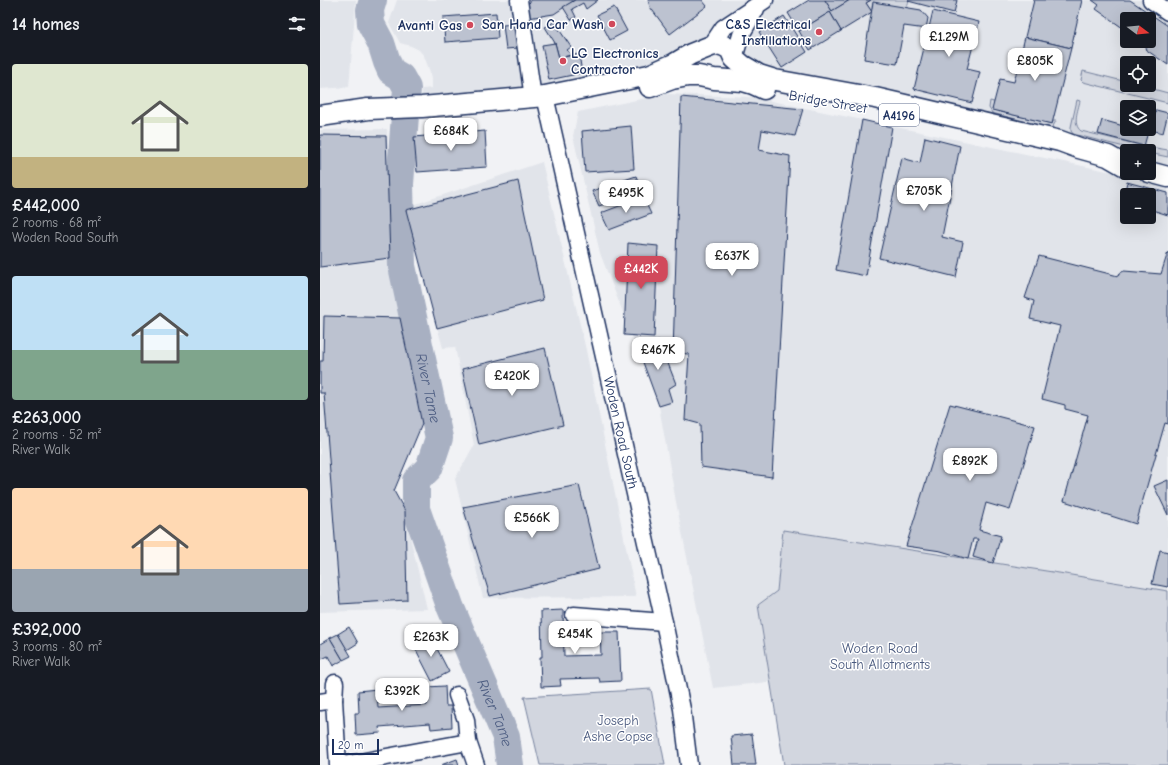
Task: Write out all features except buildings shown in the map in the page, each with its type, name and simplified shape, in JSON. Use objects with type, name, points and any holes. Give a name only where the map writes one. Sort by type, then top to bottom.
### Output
[{"type":"main road","name":"Bridge Street","points":[[710,46],[720,44],[726,47],[730,50],[734,58],[742,65],[759,75],[775,80],[874,98],[1060,141],[1078,148],[1117,157]]},
{"type":"main road","name":"A4196","points":[[320,116],[371,116],[425,110],[543,101],[649,75],[710,46]]},
{"type":"main road","points":[[710,46],[703,53],[700,63],[703,71],[716,78],[727,76],[733,70],[735,62],[734,58]]},
{"type":"main road","name":"Bridge Street","points":[[543,101],[650,87],[672,79],[688,76],[699,76],[743,81],[774,92],[928,120],[1058,148],[1078,148]]},
{"type":"main road","name":"A4196","points":[[320,120],[346,122],[371,116]]},
{"type":"main road","points":[[1157,166],[1168,177]]},
{"type":"street","points":[[520,0],[543,101]]},
{"type":"street","points":[[1151,0],[1168,12]]},
{"type":"street","points":[[710,46],[723,28],[762,2]]},
{"type":"street","points":[[734,58],[741,35],[762,2]]},
{"type":"street","name":"Woden Road South","points":[[543,101],[664,622],[682,709],[689,765]]},
{"type":"street","points":[[574,616],[664,622]]},
{"type":"street","points":[[335,684],[327,701],[338,765]]},
{"type":"street","points":[[457,694],[466,720],[468,742],[476,765]]},
{"type":"street","points":[[343,765],[468,742]]},
{"type":"shaded area","points":[[320,0],[356,0],[349,87],[320,89]]},
{"type":"shaded area","points":[[397,0],[1168,0],[1168,171],[1156,168],[1156,144],[1120,144],[1120,160],[784,88],[730,50],[700,60],[700,63],[674,64],[649,75],[422,107],[422,89],[432,88],[430,72],[424,56],[419,50],[400,43],[389,23]]},
{"type":"shaded area","points":[[666,94],[752,97],[1120,174],[1120,180],[1153,180],[1168,183],[1168,591],[783,530],[777,592],[758,605],[770,682],[713,688],[676,502],[659,406],[600,253],[573,136],[578,112]]},
{"type":"shaded area","points":[[387,129],[393,269],[422,424],[394,491],[405,515],[427,609],[320,612],[320,130]]},
{"type":"shaded area","points":[[542,162],[586,350],[636,597],[483,598],[455,479],[474,445],[455,347],[443,348],[404,208]]},
{"type":"green space","points":[[871,0],[909,0],[907,8],[872,12],[866,3]]},
{"type":"green space","points":[[1083,71],[1120,80],[1120,91],[1083,82],[1081,80]]},
{"type":"green space","points":[[1156,90],[1168,93],[1168,103],[1123,92],[1156,92]]},
{"type":"green space","points":[[1077,100],[1080,101],[1076,121],[1078,128],[1081,131],[1136,144],[1120,144],[1120,146],[1073,134],[1071,127]]},
{"type":"green space","points":[[990,101],[994,102],[993,110],[1052,124],[1053,121],[1056,121],[1052,128],[992,113],[989,108]]},
{"type":"green space","points":[[1156,148],[1168,150],[1168,157],[1156,154]]},
{"type":"green space","name":"Woden Road South Allotments","points":[[783,530],[1168,591],[1168,765],[784,765],[758,605],[777,591]]},
{"type":"green space","name":"Joseph Ashe Copse","points":[[651,689],[665,765],[540,765],[524,697]]},
{"type":"waterway","name":"River Tame","points":[[373,0],[370,10],[371,24],[381,43],[391,71],[401,77],[407,88],[400,184],[402,266],[439,438],[429,468],[416,481],[416,509],[450,606],[506,737],[510,765]]},
{"type":"place","name":"San Hand Car Wash","points":[[612,24]]},
{"type":"place","name":"Avanti Gas","points":[[470,25]]},
{"type":"place","name":"C&S Electrical Instillations","points":[[819,32]]},
{"type":"place","name":"LG Electronics Contractor","points":[[563,61]]}]
